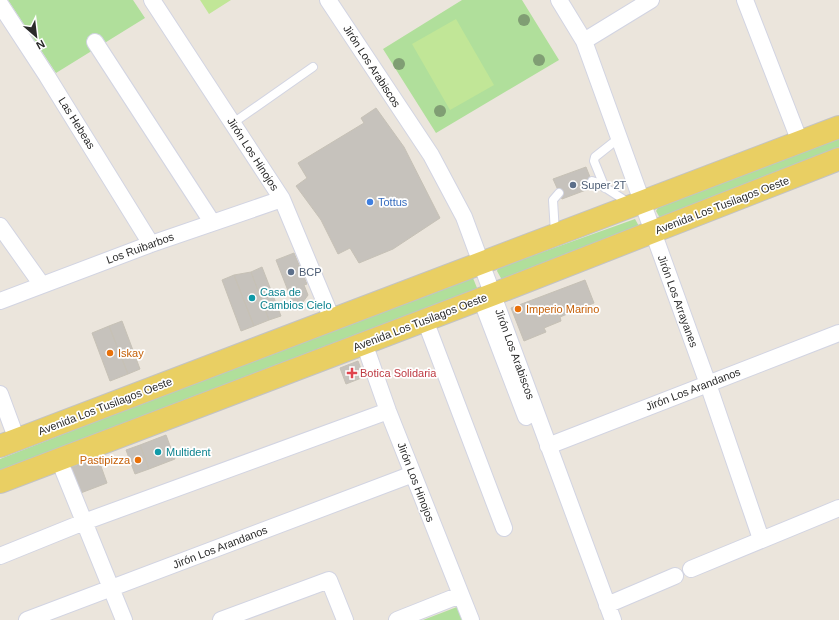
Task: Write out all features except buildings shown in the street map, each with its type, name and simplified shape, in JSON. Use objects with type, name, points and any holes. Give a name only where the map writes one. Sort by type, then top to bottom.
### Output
[{"type":"main road","name":"Avenida Los Tusilagos Oeste","points":[[9,443],[839,127]]},
{"type":"main road","name":"Avenida Los Tusilagos Oeste","points":[[0,482],[426,320],[839,159]]},
{"type":"street","name":"Jirón Los Hinojos","points":[[152,0],[282,199],[332,319]]},
{"type":"street","name":"Jirón Los Arabiscos","points":[[328,0],[431,155],[464,217],[481,263],[487,296],[548,446],[610,615]]},
{"type":"street","name":"Jirón Los Arrayanes","points":[[559,0],[584,41],[619,138],[638,204],[653,232],[708,384],[761,540]]},
{"type":"street","points":[[584,41],[651,0]]},
{"type":"street","points":[[745,0],[800,142]]},
{"type":"street","name":"Las Hebeas","points":[[0,4],[47,76],[151,244]]},
{"type":"street","points":[[95,42],[212,222]]},
{"type":"street","name":"Los Ruibarbos","points":[[0,301],[151,244],[282,199]]},
{"type":"street","points":[[0,226],[42,285]]},
{"type":"street","points":[[487,296],[600,609],[610,615],[675,576]]},
{"type":"street","points":[[426,320],[504,528]]},
{"type":"street","name":"Jirón Los Arandanos","points":[[548,446],[839,333]]},
{"type":"street","name":"Jirón Los Hinojos","points":[[364,343],[388,411],[471,620]]},
{"type":"street","points":[[0,394],[9,443]]},
{"type":"street","points":[[0,556],[84,522],[388,411]]},
{"type":"street","points":[[59,460],[124,620]]},
{"type":"street","name":"Jirón Los Arandanos","points":[[26,620],[413,474]]},
{"type":"street","points":[[691,570],[839,508]]},
{"type":"street","points":[[221,620],[329,580],[345,620]]},
{"type":"street","points":[[397,620],[460,595]]},
{"type":"lane","points":[[233,123],[313,67]]},
{"type":"lane","points":[[605,188],[594,161],[595,157],[619,138]]},
{"type":"lane","points":[[592,181],[638,204]]},
{"type":"lane","points":[[556,235],[552,200],[559,193]]},
{"type":"green space","points":[[8,0],[133,0],[145,18],[56,73]]},
{"type":"green space","points":[[200,0],[231,0],[209,14]]},
{"type":"green space","points":[[462,0],[522,0],[559,60],[436,133],[383,49]]},
{"type":"green space","points":[[456,19],[494,85],[450,110],[412,44]]},
{"type":"green space","points":[[839,137],[839,153],[661,220],[656,211],[658,208]]},
{"type":"green space","points":[[635,219],[640,228],[502,280],[497,271],[498,268]]},
{"type":"green space","points":[[467,276],[473,278],[477,288],[476,291],[0,477],[0,459]]},
{"type":"green space","points":[[457,607],[463,620],[423,620]]},
{"type":"place","name":"Super 2T","points":[[573,185]]},
{"type":"place","name":"Tottus","points":[[370,202]]},
{"type":"place","name":"BCP","points":[[291,272]]},
{"type":"place","name":"Casa de Cambios Cielo","points":[[252,298]]},
{"type":"place","name":"Imperio Marino","points":[[518,309]]},
{"type":"place","name":"Iskay","points":[[110,353]]},
{"type":"place","name":"Botica Solidaria","points":[[352,373]]},
{"type":"place","name":"Multident","points":[[158,452]]},
{"type":"place","name":"Pastipizza","points":[[138,460]]}]
